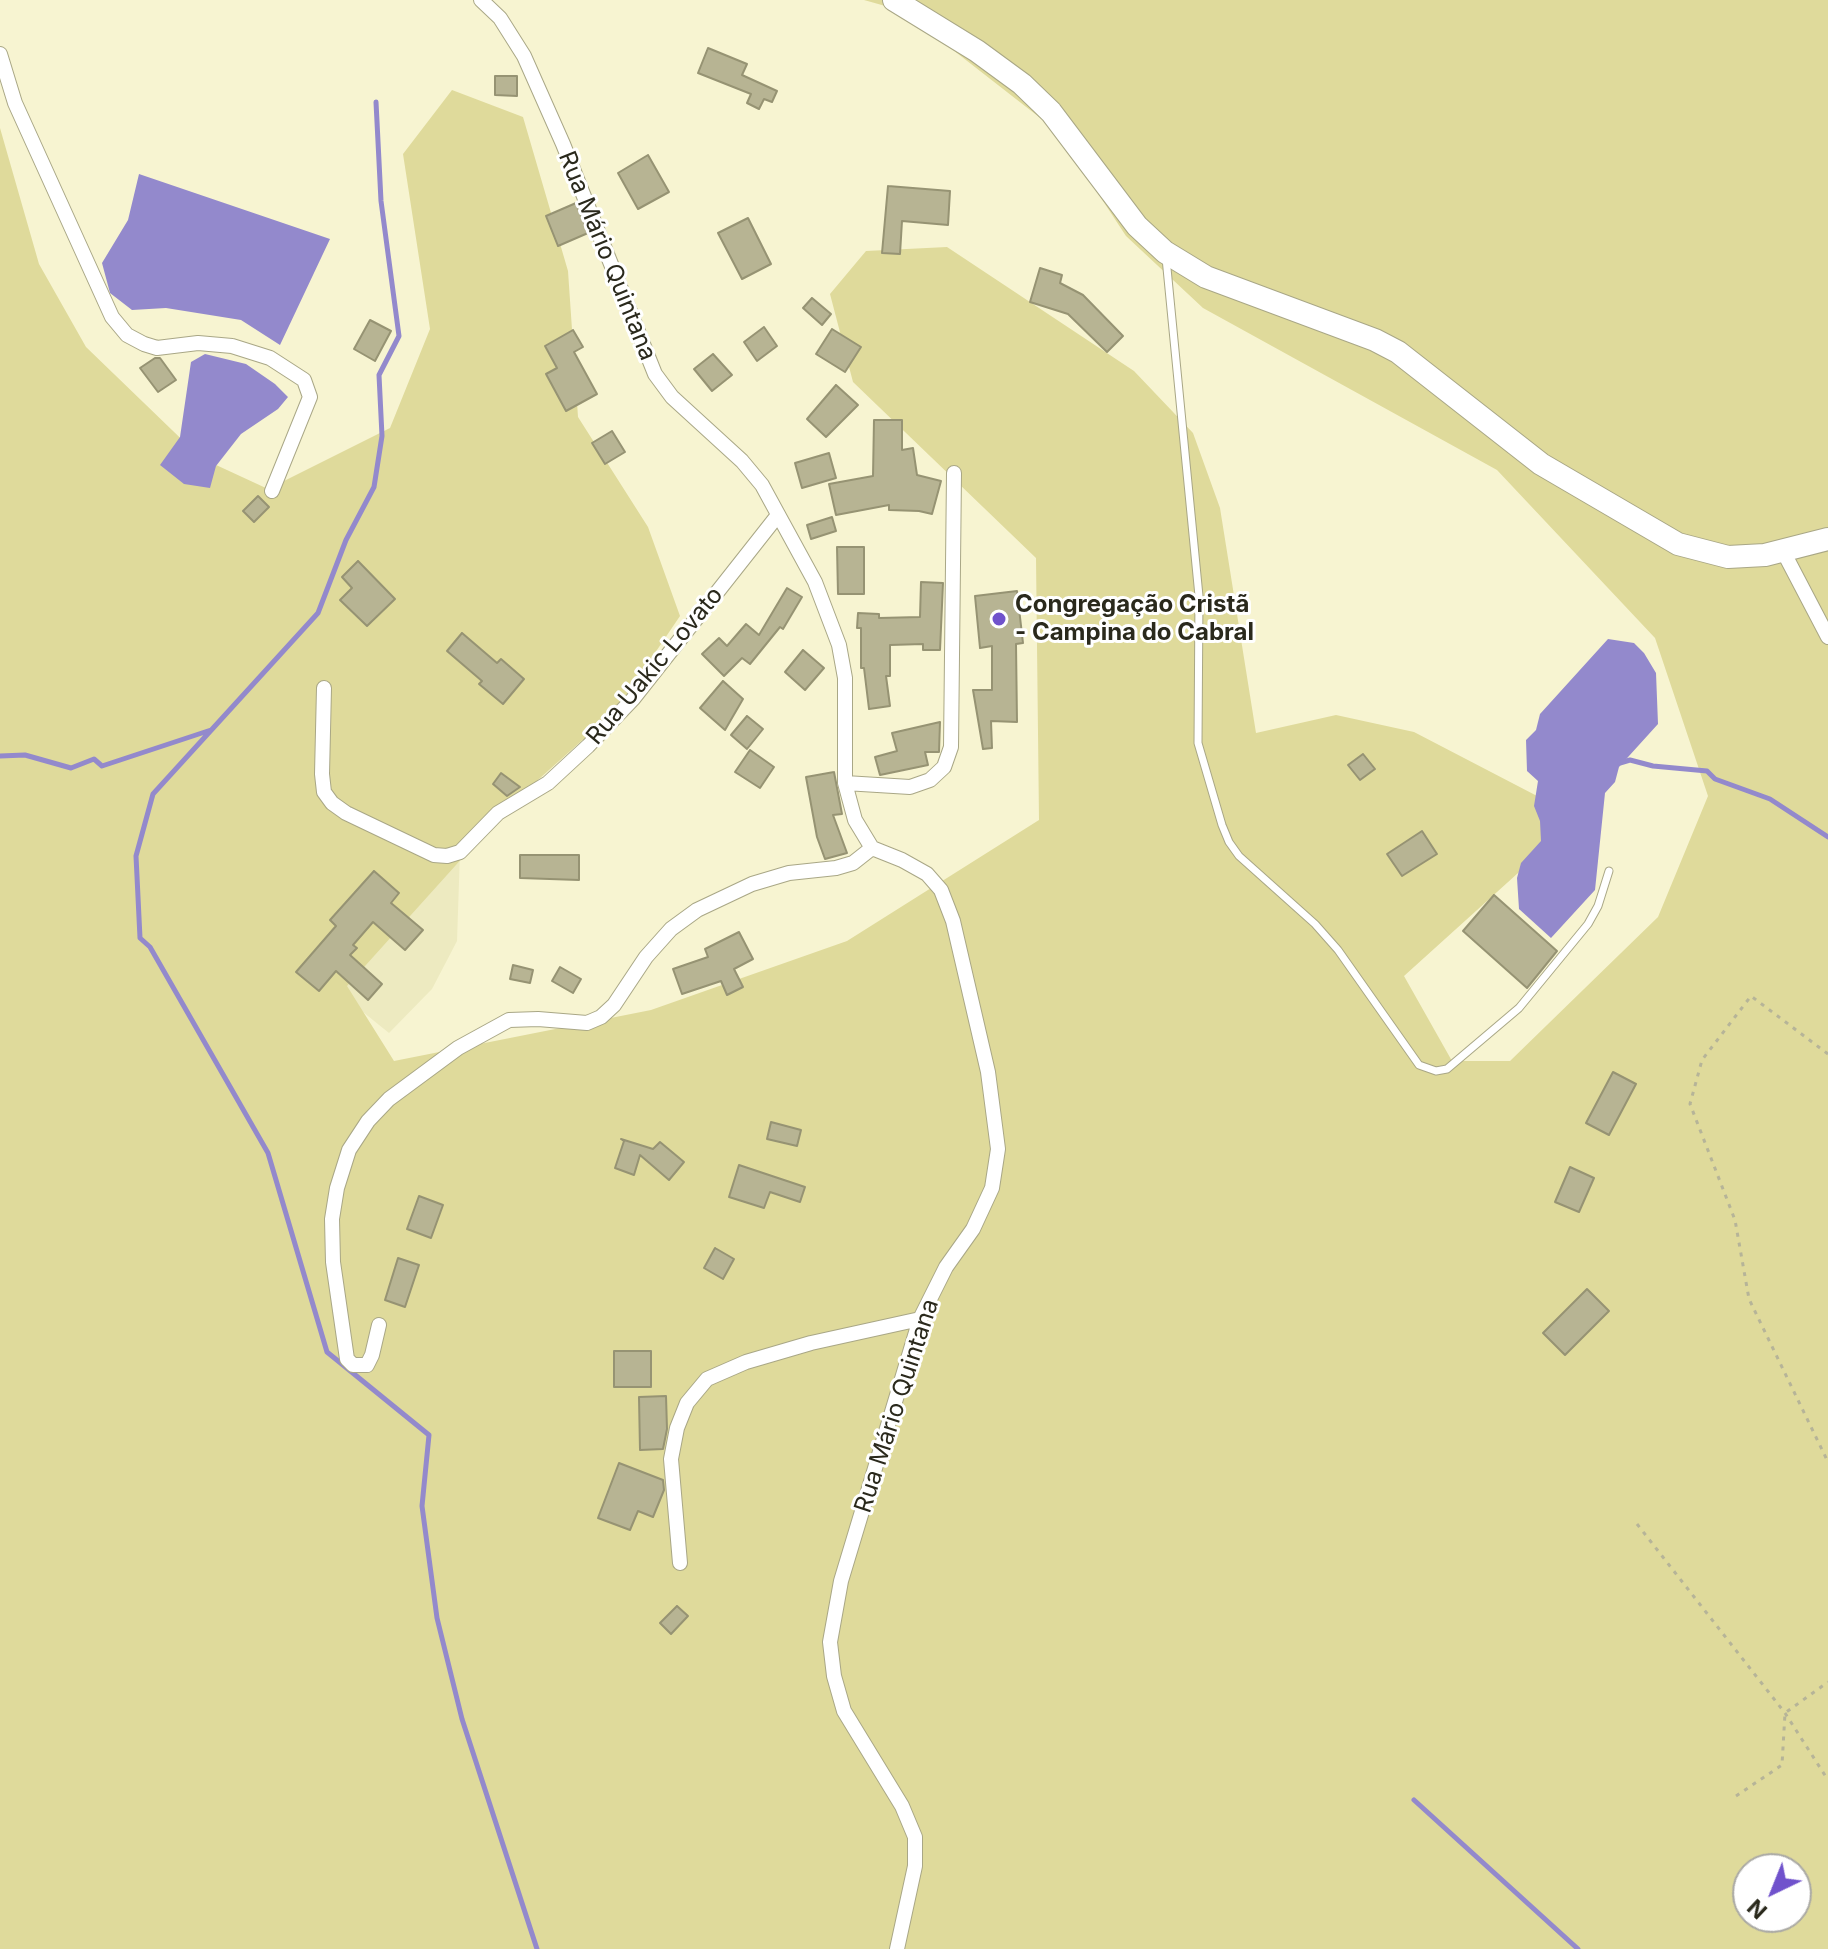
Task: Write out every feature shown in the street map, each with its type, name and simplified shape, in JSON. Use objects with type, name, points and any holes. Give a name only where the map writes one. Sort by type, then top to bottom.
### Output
[{"type":"street","name":"Rua Mário Quintana","points":[[481,0],[500,18],[524,56],[563,144],[655,374],[672,397],[742,461],[762,485],[815,582],[839,645],[845,678],[845,783],[855,820],[872,848],[927,874],[941,890],[953,921],[988,1072],[998,1149],[992,1188],[973,1229],[946,1267],[920,1319],[841,1581],[830,1642],[834,1676],[844,1711],[902,1806],[915,1837],[915,1866],[897,1949]]},
{"type":"street","points":[[894,0],[977,51],[1022,84],[1051,112],[1137,226],[1165,252],[1206,277],[1375,340],[1398,352],[1541,464],[1678,544],[1728,557],[1765,555],[1828,539]]},
{"type":"street","points":[[0,54],[21,118],[112,317],[127,335],[157,348],[198,343],[232,346],[270,358],[304,380],[310,397],[272,491]]},
{"type":"street","points":[[845,783],[910,787],[930,780],[944,767],[951,747],[954,473]]},
{"type":"street","name":"Rua Uakic Lovato","points":[[324,688],[322,774],[324,792],[332,803],[346,813],[434,855],[447,856],[460,852],[498,813],[548,783],[633,699],[778,515]]},
{"type":"street","points":[[1783,551],[1828,637]]},
{"type":"street","points":[[379,1325],[367,1365],[353,1365],[347,1359],[333,1262],[332,1219],[337,1188],[349,1150],[368,1121],[389,1099],[458,1048],[509,1020],[587,1023],[601,1017],[614,1005],[646,957],[671,929],[697,910],[752,884],[789,873],[845,866],[872,848]]},
{"type":"street","points":[[680,1563],[671,1459],[677,1428],[687,1403],[707,1379],[746,1362],[811,1343],[920,1319]]},
{"type":"lane","points":[[1165,252],[1199,596],[1198,743],[1222,825],[1239,856],[1315,924],[1338,950],[1419,1065],[1436,1071],[1447,1069],[1519,1008],[1588,924],[1598,906],[1609,871]]},
{"type":"path","points":[[1828,1054],[1751,996],[1702,1060],[1690,1104],[1735,1220],[1749,1299],[1828,1462]]},
{"type":"path","points":[[1637,1524],[1785,1713],[1828,1780]]},
{"type":"path","points":[[1785,1713],[1828,1682]]},
{"type":"path","points":[[1736,1796],[1782,1765],[1785,1713]]},
{"type":"shaded area","points":[[864,0],[1828,0],[1828,1949],[0,1949],[0,128],[39,264],[86,347],[201,458],[268,489],[390,428],[430,329],[403,154],[452,90],[523,117],[568,271],[578,417],[648,527],[680,616],[617,709],[510,805],[347,986],[394,1061],[651,1010],[847,941],[1039,820],[1036,558],[853,382],[830,294],[866,251],[947,247],[1134,371],[1193,433],[1220,508],[1256,733],[1336,715],[1414,732],[1539,797],[1559,836],[1404,976],[1452,1061],[1510,1061],[1658,917],[1708,796],[1655,638],[1497,470],[1203,308],[1126,236],[1057,131],[903,11]]},
{"type":"shaded area","points":[[139,174],[330,239],[280,345],[241,320],[166,308],[132,310],[110,293],[102,263],[128,220]]},
{"type":"shaded area","points":[[205,354],[246,364],[288,397],[278,409],[241,434],[216,466],[210,488],[184,484],[160,465],[180,437],[191,362]]},
{"type":"shaded area","points":[[1608,639],[1634,643],[1656,673],[1658,724],[1619,767],[1615,782],[1605,793],[1595,890],[1551,938],[1519,909],[1517,878],[1521,863],[1541,841],[1540,821],[1534,806],[1538,781],[1527,771],[1526,740],[1536,730],[1540,714]]},
{"type":"shaded area","points":[[460,852],[457,941],[432,989],[389,1033],[197,878]]},
{"type":"building","points":[[708,48],[747,64],[742,75],[777,91],[772,102],[764,99],[759,109],[747,103],[751,94],[698,73]]},
{"type":"building","points":[[495,76],[517,76],[517,96],[495,95]]},
{"type":"building","points":[[648,155],[669,192],[638,209],[618,173]]},
{"type":"building","points":[[888,186],[950,191],[948,225],[902,221],[900,254],[882,253]]},
{"type":"building","points":[[576,203],[588,233],[558,246],[546,216]]},
{"type":"building","points":[[748,218],[771,264],[742,279],[718,233]]},
{"type":"building","points":[[1040,268],[1062,275],[1060,283],[1083,295],[1123,336],[1107,352],[1068,314],[1030,302]]},
{"type":"building","points":[[812,298],[831,314],[822,325],[803,308]]},
{"type":"building","points":[[370,320],[391,331],[375,361],[354,349]]},
{"type":"building","points":[[764,327],[777,346],[757,361],[744,342]]},
{"type":"building","points":[[832,329],[861,347],[845,372],[816,354]]},
{"type":"building","points":[[573,330],[583,347],[574,352],[597,394],[566,411],[546,374],[557,368],[545,346]]},
{"type":"building","points":[[713,354],[732,375],[712,391],[694,369]]},
{"type":"building","points":[[160,358],[176,380],[158,392],[140,368]]},
{"type":"building","points":[[836,385],[858,405],[826,437],[807,419]]},
{"type":"building","points":[[874,420],[902,420],[902,450],[913,448],[917,475],[941,481],[932,514],[889,510],[889,505],[836,515],[829,484],[873,476]]},
{"type":"building","points":[[612,431],[625,452],[605,464],[592,443]]},
{"type":"building","points":[[829,453],[836,478],[802,488],[795,463]]},
{"type":"building","points":[[258,496],[269,507],[254,522],[243,511]]},
{"type":"building","points":[[832,517],[836,531],[811,539],[807,525]]},
{"type":"building","points":[[837,547],[864,547],[864,594],[838,594]]},
{"type":"building","points":[[358,561],[395,599],[367,626],[340,600],[352,588],[342,577]]},
{"type":"building","points":[[921,582],[943,583],[940,650],[923,650],[923,644],[890,645],[890,676],[886,676],[890,706],[869,709],[864,668],[861,668],[858,613],[879,614],[879,618],[920,617]]},
{"type":"building","points":[[787,588],[802,597],[783,629],[780,627],[750,664],[742,658],[724,676],[702,654],[719,638],[727,646],[746,624],[759,635]]},
{"type":"building","points":[[1017,591],[1023,643],[1016,644],[1017,722],[991,721],[992,748],[983,749],[973,690],[992,690],[992,646],[980,648],[975,596]]},
{"type":"building","points":[[462,633],[497,663],[501,659],[524,679],[503,704],[447,651]]},
{"type":"building","points":[[803,650],[824,668],[805,690],[785,672]]},
{"type":"building","points":[[723,681],[743,699],[725,730],[700,708]]},
{"type":"building","points":[[747,716],[763,729],[747,749],[731,735]]},
{"type":"building","points":[[940,722],[939,752],[925,752],[928,765],[880,775],[875,757],[897,751],[892,733]]},
{"type":"building","points":[[750,750],[774,767],[760,788],[735,772]]},
{"type":"building","points":[[1363,754],[1375,769],[1360,780],[1348,765]]},
{"type":"building","points":[[834,772],[842,814],[833,815],[847,853],[825,859],[817,837],[806,777]]},
{"type":"building","points":[[501,773],[520,787],[507,796],[493,784]]},
{"type":"building","points":[[1422,831],[1437,854],[1402,876],[1387,854]]},
{"type":"building","points":[[520,855],[579,855],[579,880],[520,878]]},
{"type":"building","points":[[374,871],[399,893],[391,903],[423,930],[405,950],[373,922],[353,945],[357,948],[350,955],[382,984],[368,1000],[336,971],[319,991],[296,972],[336,926],[330,920]]},
{"type":"building","points":[[1494,895],[1557,951],[1527,988],[1463,931]]},
{"type":"building","points":[[739,932],[753,959],[734,969],[743,987],[727,995],[721,981],[682,994],[673,969],[708,957],[705,949]]},
{"type":"building","points":[[513,965],[533,970],[530,983],[510,979]]},
{"type":"building","points":[[560,967],[581,979],[573,993],[552,981]]},
{"type":"building","points":[[1613,1072],[1636,1084],[1609,1135],[1586,1123]]},
{"type":"building","points":[[771,1122],[801,1130],[797,1146],[767,1139]]},
{"type":"building","points":[[621,1139],[653,1149],[660,1142],[684,1162],[669,1180],[640,1155],[634,1175],[615,1168],[624,1141]]},
{"type":"building","points":[[739,1165],[805,1187],[800,1202],[770,1192],[764,1208],[729,1197]]},
{"type":"building","points":[[1570,1167],[1594,1178],[1579,1212],[1555,1202]]},
{"type":"building","points":[[419,1196],[443,1205],[431,1238],[407,1229]]},
{"type":"building","points":[[715,1248],[734,1259],[723,1279],[704,1268]]},
{"type":"building","points":[[398,1258],[419,1265],[405,1307],[385,1300]]},
{"type":"building","points":[[1587,1289],[1609,1311],[1565,1355],[1543,1333]]},
{"type":"building","points":[[614,1351],[651,1351],[651,1387],[614,1387]]},
{"type":"building","points":[[666,1396],[667,1429],[663,1449],[640,1450],[639,1397]]},
{"type":"building","points":[[619,1463],[663,1480],[664,1490],[653,1517],[638,1511],[630,1530],[598,1518]]},
{"type":"building","points":[[677,1606],[688,1616],[671,1634],[660,1623]]},
{"type":"waterway","points":[[376,102],[381,201],[399,336],[379,375],[382,436],[374,487],[346,540],[318,613],[153,794],[136,856],[140,938],[150,947],[268,1153],[327,1352],[429,1435],[422,1506],[437,1618],[462,1719],[537,1949]]},
{"type":"waterway","points":[[0,756],[25,755],[71,768],[94,759],[102,766],[211,730]]},
{"type":"waterway","points":[[1620,763],[1630,760],[1653,766],[1707,771],[1715,779],[1770,799],[1828,837]]},
{"type":"waterway","points":[[1414,1800],[1578,1949]]},
{"type":"place","name":"Congregação Cristã - Campina do Cabral","points":[[999,619]]}]
